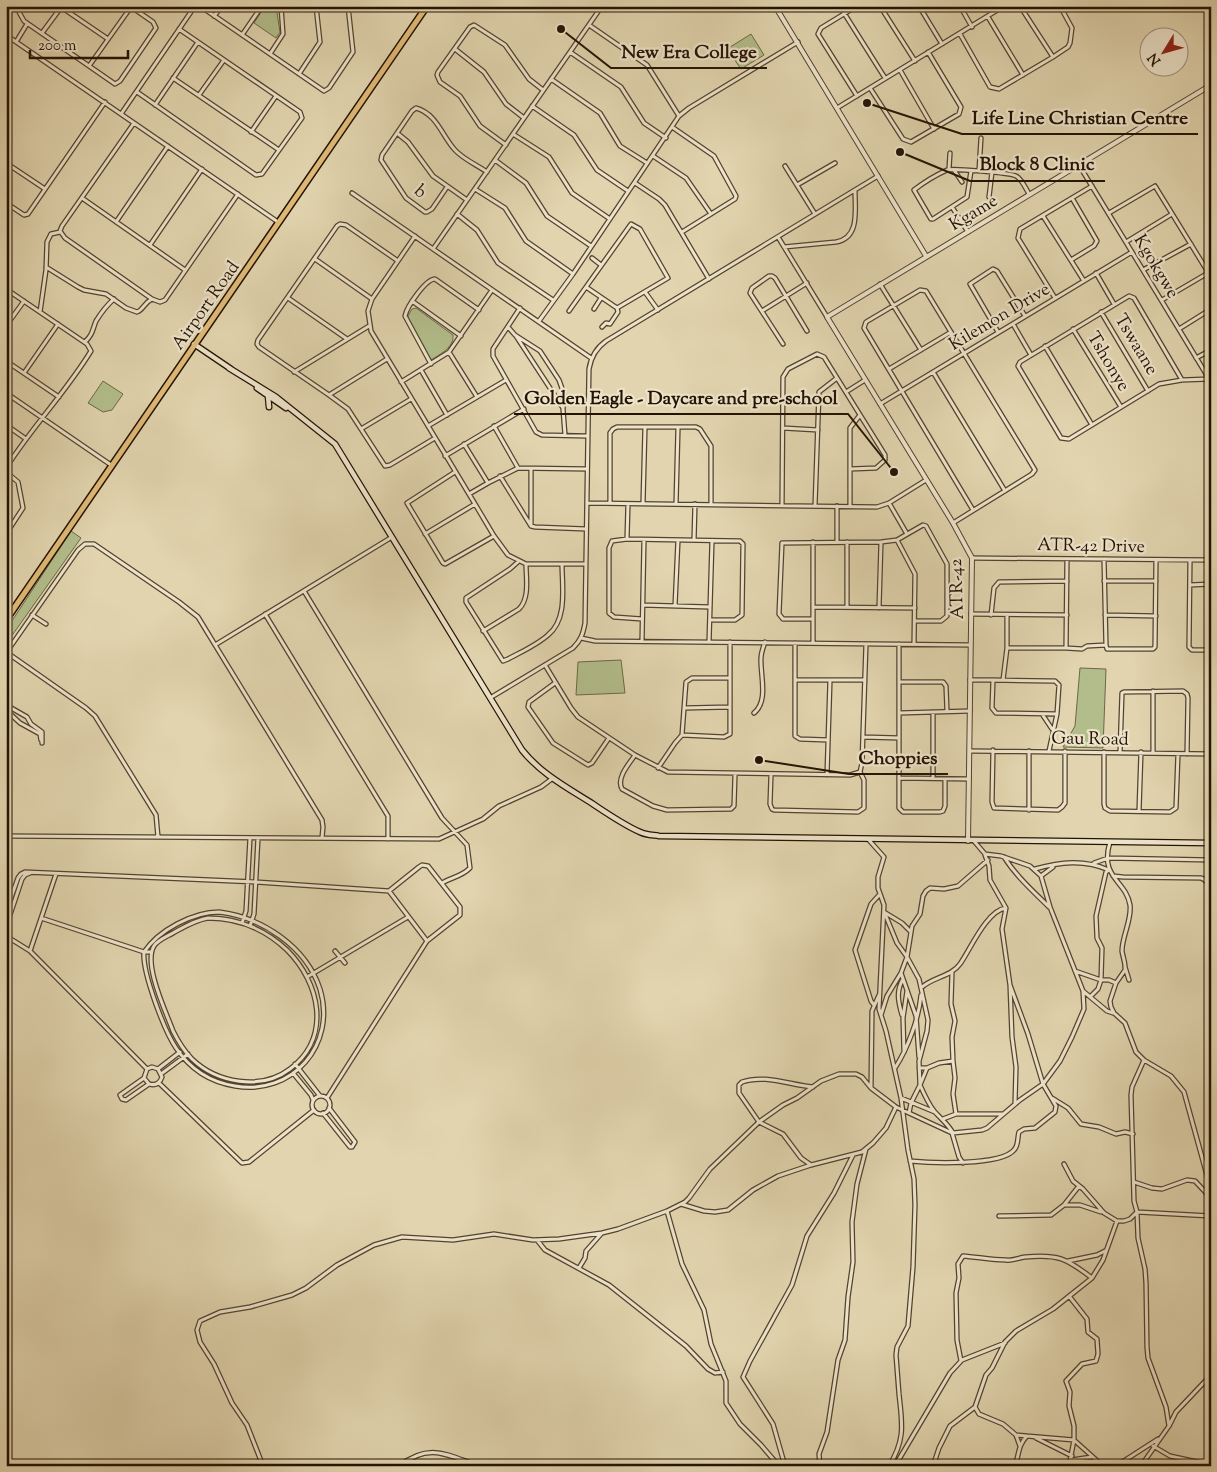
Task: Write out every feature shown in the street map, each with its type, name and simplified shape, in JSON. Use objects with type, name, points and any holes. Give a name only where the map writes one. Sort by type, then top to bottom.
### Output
[{"type":"main road","name":"Airport Road","points":[[6,620],[427,6]]},
{"type":"main road","points":[[194,344],[298,415]]},
{"type":"main road","points":[[229,368],[276,397],[335,444],[530,761],[623,823],[641,832],[651,835],[1211,844]]},
{"type":"main road","points":[[268,396],[269,407],[279,403]]},
{"type":"street","points":[[22,6],[20,15],[27,24],[115,84],[120,81],[156,28],[153,22],[130,7],[89,66]]},
{"type":"street","points":[[121,114],[195,6]]},
{"type":"street","points":[[200,6],[323,90],[329,88],[353,52],[348,6]]},
{"type":"street","points":[[214,16],[222,6]]},
{"type":"street","points":[[242,35],[262,6]]},
{"type":"street","points":[[270,54],[283,34],[281,6]]},
{"type":"street","points":[[299,75],[320,42],[316,6]]},
{"type":"street","points":[[433,249],[602,6]]},
{"type":"street","points":[[857,6],[821,28],[818,34],[857,96]]},
{"type":"street","points":[[880,6],[915,61]]},
{"type":"street","points":[[919,6],[942,44]]},
{"type":"street","points":[[960,6],[972,27]]},
{"type":"street","points":[[837,108],[1004,6]]},
{"type":"street","points":[[1020,6],[1053,58]]},
{"type":"street","points":[[960,34],[990,87],[999,88],[1053,58],[1068,47],[1072,28],[1060,6]]},
{"type":"street","points":[[42,33],[61,7],[108,39]]},
{"type":"street","points":[[777,7],[926,256]]},
{"type":"street","points":[[844,13],[885,78]]},
{"type":"street","points":[[988,17],[1023,75]]},
{"type":"street","points":[[16,42],[27,24]]},
{"type":"street","points":[[506,145],[480,126],[460,96],[438,79],[438,72],[470,27],[476,25],[505,45],[529,79],[543,90]]},
{"type":"street","points":[[589,25],[647,65],[679,116]]},
{"type":"street","points":[[137,92],[256,175],[262,174],[302,118],[302,115],[276,96],[179,29]]},
{"type":"street","points":[[6,35],[278,222]]},
{"type":"street","points":[[156,105],[198,42]]},
{"type":"street","points":[[539,322],[666,138],[679,116],[689,108],[798,42]]},
{"type":"street","points":[[455,49],[484,72],[506,104],[524,118]]},
{"type":"street","points":[[570,52],[621,87],[644,123],[666,138]]},
{"type":"street","points":[[870,88],[906,142],[911,142],[959,114],[961,107],[928,52]]},
{"type":"street","points":[[199,95],[224,60]]},
{"type":"street","points":[[900,70],[934,129]]},
{"type":"street","points":[[173,78],[279,150]]},
{"type":"street","points":[[551,79],[600,113],[620,146],[647,164]]},
{"type":"street","name":"Kgame","points":[[827,316],[1211,84]]},
{"type":"street","points":[[251,132],[276,96]]},
{"type":"street","points":[[6,203],[26,215],[104,102]]},
{"type":"street","points":[[532,106],[574,135],[597,170],[628,191]]},
{"type":"street","points":[[467,200],[433,176],[408,142],[397,133],[412,111],[419,108],[434,119],[454,150],[487,172]]},
{"type":"street","points":[[40,312],[47,242],[51,234],[60,232],[134,123]]},
{"type":"street","points":[[672,127],[710,152],[735,192],[735,199],[682,232]]},
{"type":"street","name":"b","points":[[397,133],[380,160],[406,198],[427,212],[432,209],[447,187]]},
{"type":"street","points":[[513,134],[549,157],[572,193],[610,219]]},
{"type":"street","points":[[978,171],[981,138]]},
{"type":"street","points":[[116,222],[168,146]]},
{"type":"street","points":[[949,169],[950,153]]},
{"type":"street","points":[[653,156],[686,178],[710,214]]},
{"type":"street","points":[[495,160],[526,183],[546,216],[591,246]]},
{"type":"street","points":[[6,163],[45,190]]},
{"type":"street","points":[[797,184],[835,163]]},
{"type":"street","name":"Kgokgwe","points":[[1079,164],[1210,380]]},
{"type":"street","points":[[785,166],[815,214]]},
{"type":"street","points":[[150,245],[202,169]]},
{"type":"street","points":[[971,171],[969,194],[964,200],[932,219],[914,190],[949,169],[992,172],[1015,175],[1030,194]]},
{"type":"street","points":[[954,169],[962,182]]},
{"type":"street","points":[[989,197],[992,172]]},
{"type":"street","points":[[490,698],[572,648],[581,638],[585,623],[588,369],[595,351],[606,341],[878,176]]},
{"type":"street","points":[[635,183],[662,202],[709,279]]},
{"type":"street","points":[[1055,298],[1018,238],[1020,229],[1092,186]]},
{"type":"street","points":[[1109,213],[1155,186],[1211,277]]},
{"type":"street","points":[[475,189],[505,208],[526,241],[573,274]]},
{"type":"street","points":[[784,247],[844,241],[849,238],[853,232],[856,217],[856,190]]},
{"type":"street","points":[[352,193],[592,358]]},
{"type":"street","points":[[60,232],[65,238],[152,299],[160,302],[164,301],[238,194]]},
{"type":"street","points":[[82,198],[186,270]]},
{"type":"street","points":[[1071,260],[1094,246],[1096,241],[1072,198]]},
{"type":"street","points":[[952,207],[968,232]]},
{"type":"street","points":[[457,214],[477,230],[498,263],[553,300]]},
{"type":"street","points":[[1126,242],[1172,214]]},
{"type":"street","points":[[1043,216],[1084,280]]},
{"type":"street","points":[[398,260],[343,224],[336,226],[257,344],[348,409],[382,464],[388,466],[435,438]]},
{"type":"street","points":[[569,312],[630,224],[639,228],[668,278],[617,308]]},
{"type":"street","points":[[415,236],[372,299],[368,311],[369,326],[468,494],[494,536],[508,554],[526,564],[586,564]]},
{"type":"street","points":[[778,237],[827,316]]},
{"type":"street","points":[[1143,270],[1191,244]]},
{"type":"street","name":"Kilemon Drive","points":[[880,404],[1132,252]]},
{"type":"street","points":[[592,258],[601,265]]},
{"type":"street","points":[[315,259],[372,299]]},
{"type":"street","points":[[46,266],[84,290],[101,292],[126,308],[137,312],[142,310],[146,302],[152,299]]},
{"type":"street","points":[[998,332],[970,284],[993,269],[997,270],[1025,316]]},
{"type":"street","points":[[1096,273],[1114,304]]},
{"type":"street","points":[[1162,300],[1208,273]]},
{"type":"street","points":[[782,344],[750,293],[751,289],[770,276],[775,278],[807,331]]},
{"type":"street","points":[[431,364],[406,320],[405,312],[427,282],[435,279],[479,310]]},
{"type":"street","points":[[762,311],[807,283]]},
{"type":"street","points":[[880,284],[920,350]]},
{"type":"street","points":[[586,287],[617,308]]},
{"type":"street","points":[[6,289],[85,342],[90,346],[91,351],[6,468]]},
{"type":"street","points":[[953,523],[1032,474],[1034,468],[924,289],[864,324],[864,328],[973,510]]},
{"type":"street","points":[[401,382],[449,352],[492,290]]},
{"type":"street","points":[[645,292],[658,310]]},
{"type":"street","points":[[1182,380],[1134,298],[1128,296],[1020,362],[1019,369],[1061,438],[1069,439],[1120,407],[1164,383],[1182,380],[1210,380]]},
{"type":"street","points":[[288,298],[347,339]]},
{"type":"street","points":[[594,309],[601,298]]},
{"type":"street","points":[[85,342],[93,334],[94,327],[101,313],[114,299]]},
{"type":"street","points":[[6,326],[24,301]]},
{"type":"street","points":[[412,301],[461,336]]},
{"type":"street","points":[[520,308],[492,352],[506,380],[539,434],[587,436]]},
{"type":"street","points":[[602,328],[606,323],[610,324],[618,312],[617,308]]},
{"type":"street","points":[[1179,329],[1211,309]]},
{"type":"street","name":"Tswaane","points":[[1101,312],[1148,391]]},
{"type":"street","name":"ATR-42","points":[[827,316],[953,523],[972,558],[969,680],[971,841]]},
{"type":"street","points":[[24,373],[58,324]]},
{"type":"street","points":[[1013,324],[1032,355]]},
{"type":"street","points":[[294,372],[369,326]]},
{"type":"street","points":[[508,327],[563,409]]},
{"type":"street","name":"Tshonye","points":[[1073,329],[1120,407]]},
{"type":"street","points":[[889,369],[951,332]]},
{"type":"street","points":[[515,335],[536,347],[563,388],[565,435]]},
{"type":"street","points":[[1045,346],[1092,424]]},
{"type":"street","points":[[1196,358],[1211,350]]},
{"type":"street","points":[[449,352],[477,397]]},
{"type":"street","points":[[782,505],[783,377],[788,369],[817,354],[824,357],[885,455],[885,460],[876,468],[850,469]]},
{"type":"street","points":[[329,395],[387,359]]},
{"type":"street","points":[[6,361],[59,397]]},
{"type":"street","points":[[421,370],[447,415]]},
{"type":"street","points":[[933,372],[1005,491]]},
{"type":"street","points":[[815,506],[819,392],[837,378]]},
{"type":"street","points":[[428,426],[506,380]]},
{"type":"street","points":[[846,392],[866,380]]},
{"type":"street","points":[[6,393],[111,465]]},
{"type":"street","points":[[361,429],[411,399]]},
{"type":"street","points":[[445,456],[524,409]]},
{"type":"street","points":[[850,506],[850,428],[860,415]]},
{"type":"street","points":[[6,425],[26,438]]},
{"type":"street","points":[[494,426],[518,468]]},
{"type":"street","points":[[610,503],[610,432],[616,427],[645,427],[698,428],[711,444],[710,504]]},
{"type":"street","points":[[643,504],[645,427]]},
{"type":"street","points":[[676,504],[678,428]]},
{"type":"street","points":[[783,428],[818,430]]},
{"type":"street","points":[[464,444],[488,483]]},
{"type":"street","points":[[6,454],[12,458]]},
{"type":"street","points":[[468,494],[518,468],[587,470]]},
{"type":"street","points":[[531,468],[531,526]]},
{"type":"street","points":[[6,472],[18,482],[23,508],[6,534]]},
{"type":"street","points":[[455,472],[407,503],[442,563],[445,564],[494,536]]},
{"type":"street","points":[[500,476],[531,526],[586,529]]},
{"type":"street","points":[[587,503],[877,507],[889,503],[926,480]]},
{"type":"street","points":[[889,503],[907,534]]},
{"type":"street","points":[[425,534],[475,504]]},
{"type":"street","points":[[627,538],[628,504]]},
{"type":"street","points":[[694,540],[695,504]]},
{"type":"street","points":[[836,506],[837,542]]},
{"type":"street","points":[[813,619],[784,619],[779,614],[781,544],[784,542],[881,542],[897,540],[925,525],[945,559],[948,568],[946,618],[941,621],[915,622]]},
{"type":"street","points":[[215,645],[392,537]]},
{"type":"street","points":[[642,619],[614,617],[610,614],[610,543],[614,540],[627,538],[644,540],[737,541],[743,544],[742,615],[735,620],[710,620]]},
{"type":"street","points":[[642,641],[644,540]]},
{"type":"street","points":[[675,606],[678,540]]},
{"type":"street","points":[[897,540],[915,574],[914,644]]},
{"type":"street","points":[[709,642],[712,541]]},
{"type":"street","points":[[813,643],[814,542]]},
{"type":"street","points":[[847,542],[847,607]]},
{"type":"street","points":[[879,608],[881,542]]},
{"type":"street","points":[[158,837],[156,815],[95,716],[6,652],[78,550],[89,543],[94,544],[196,614],[322,820],[322,838]]},
{"type":"street","name":"ATR-42 Drive","points":[[972,558],[1211,560]]},
{"type":"street","points":[[1066,648],[1068,559]]},
{"type":"street","points":[[1104,559],[1107,649],[1153,649],[1156,645],[1156,560]]},
{"type":"street","points":[[1190,560],[1189,648],[1192,650],[1211,650]]},
{"type":"street","points":[[519,561],[466,598],[466,602],[483,631],[503,661],[508,660],[548,635],[554,629],[561,614],[562,564]]},
{"type":"street","points":[[483,631],[520,609],[524,604],[526,598],[526,564]]},
{"type":"street","points":[[991,614],[994,588],[999,582],[1067,581]]},
{"type":"street","points":[[1104,581],[1156,581]]},
{"type":"street","points":[[1190,585],[1211,584]]},
{"type":"street","points":[[304,591],[442,818],[467,845],[471,866],[460,877],[442,883]]},
{"type":"street","points":[[642,605],[710,607]]},
{"type":"street","points":[[814,607],[915,608]]},
{"type":"street","points":[[265,614],[388,816],[388,839]]},
{"type":"street","points":[[971,614],[1067,615]]},
{"type":"street","points":[[32,615],[46,624]]},
{"type":"street","points":[[1004,680],[1007,648],[1007,615]]},
{"type":"street","points":[[1105,615],[1156,616]]},
{"type":"street","points":[[581,638],[595,641],[970,645]]},
{"type":"street","points":[[682,735],[724,738],[729,736],[730,642]]},
{"type":"street","points":[[754,713],[758,710],[762,699],[761,655],[765,642]]},
{"type":"street","points":[[795,642],[795,736],[800,739],[828,740]]},
{"type":"street","points":[[771,774],[770,804],[774,810],[858,812],[864,808],[864,780],[860,772],[862,763],[866,644]]},
{"type":"street","points":[[899,644],[899,808],[903,812],[944,811],[945,779]]},
{"type":"street","points":[[1007,648],[1082,649],[1087,646],[1106,645]]},
{"type":"street","points":[[545,665],[575,713],[635,755],[658,768],[674,774],[850,776],[860,772]]},
{"type":"street","points":[[658,768],[682,735],[686,684],[690,679],[730,678]]},
{"type":"street","points":[[795,680],[865,680]]},
{"type":"street","points":[[827,775],[830,680]]},
{"type":"street","points":[[969,680],[1050,681],[1057,683],[1059,685],[1057,714],[1052,730],[1049,751]]},
{"type":"street","points":[[994,680],[992,708],[996,713],[1057,714]]},
{"type":"street","points":[[899,682],[943,682],[946,686],[947,712]]},
{"type":"street","points":[[556,683],[529,702],[528,707],[553,743],[558,748],[588,765],[592,763],[609,738]]},
{"type":"street","points":[[1153,691],[1153,753]]},
{"type":"street","points":[[1120,752],[1122,693],[1183,691],[1187,694],[1187,754]]},
{"type":"street","points":[[6,705],[26,717],[42,732],[42,743],[40,734],[20,723],[6,710]]},
{"type":"street","points":[[685,708],[729,707]]},
{"type":"street","points":[[899,713],[970,711]]},
{"type":"street","points":[[933,712],[933,778]]},
{"type":"street","points":[[1042,714],[1052,730]]},
{"type":"street","points":[[863,737],[899,738]]},
{"type":"street","name":"Gau Road","points":[[970,750],[1211,754]]},
{"type":"street","points":[[992,750],[993,806],[997,809],[1028,810],[1058,810],[1062,807],[1064,803],[1065,751]]},
{"type":"street","points":[[1028,810],[1029,751]]},
{"type":"street","points":[[1104,752],[1104,804],[1105,808],[1110,811],[1170,812],[1176,808],[1178,754]]},
{"type":"street","points":[[1139,811],[1140,752]]},
{"type":"street","points":[[635,755],[620,780],[620,786],[622,789],[653,806],[666,810],[731,809],[734,806],[735,775]]},
{"type":"street","points":[[6,836],[439,839],[484,819],[496,808],[540,787],[553,778]]},
{"type":"street","points":[[899,778],[969,780]]},
{"type":"street","points":[[242,923],[246,911],[250,838]]},
{"type":"street","points":[[250,926],[254,914],[258,838]]},
{"type":"street","points":[[868,839],[884,857],[878,877],[878,888],[884,905],[880,992],[881,1015],[901,1098],[914,1179],[915,1205],[913,1267],[908,1326],[897,1347],[896,1355],[902,1432],[898,1448],[889,1466]]},
{"type":"street","points":[[971,841],[985,854],[988,860],[990,880],[1006,908],[1002,929],[1010,985],[1012,1037],[1016,1067],[1015,1104]]},
{"type":"street","points":[[1110,842],[1109,870],[1128,898],[1130,905],[1123,946],[1125,966],[1129,980]]},
{"type":"street","points":[[263,1466],[247,1425],[232,1403],[214,1364],[200,1342],[197,1330],[200,1321],[220,1312],[258,1306],[292,1295],[306,1288],[337,1265],[374,1245],[402,1236],[453,1240],[494,1234],[537,1240],[602,1233],[632,1225],[667,1211],[689,1198],[710,1168],[759,1122],[826,1078],[845,1072],[862,1077],[871,1088],[896,1107],[953,1134],[982,1130],[992,1125],[1002,1114],[1043,1084],[1060,1061],[1069,1044],[1084,1009],[1083,991],[1050,908],[1041,876],[1030,866],[1004,857],[985,854]]},
{"type":"street","points":[[1004,857],[1025,884],[1050,908]]},
{"type":"street","points":[[1094,864],[1108,858],[1211,860]]},
{"type":"street","points":[[881,1015],[887,996],[901,973],[907,957],[910,931],[920,914],[923,896],[926,891],[930,888],[944,889],[958,886],[988,860]]},
{"type":"street","points":[[1035,869],[1072,863],[1094,864],[1109,870]]},
{"type":"street","points":[[6,912],[23,873],[256,882],[389,891],[422,865],[428,866],[460,907],[461,913],[427,941],[327,1098]]},
{"type":"street","points":[[1041,876],[1053,866]]},
{"type":"street","points":[[1091,996],[1098,989],[1101,980],[1102,948],[1097,938],[1096,916],[1106,872],[1109,870]]},
{"type":"street","points":[[30,951],[56,874]]},
{"type":"street","points":[[1112,875],[1124,877],[1201,878],[1208,884],[1211,894]]},
{"type":"street","points":[[6,927],[19,881]]},
{"type":"street","points":[[389,891],[427,941]]},
{"type":"street","points":[[874,1005],[870,1001],[855,950],[871,904],[880,893]]},
{"type":"street","points":[[895,1069],[904,1054],[920,1002],[921,988],[927,982],[952,972],[960,965],[991,916],[1006,908]]},
{"type":"street","points":[[216,912],[244,918],[270,929],[289,944],[313,973],[320,991],[323,1021],[315,1048],[299,1070],[270,1085],[244,1088],[227,1085],[211,1079],[196,1070],[183,1057],[169,1038],[144,967],[144,952],[157,937],[196,916],[216,912]]},
{"type":"street","points":[[884,912],[902,922],[910,931]]},
{"type":"street","points":[[884,912],[897,943],[919,979],[928,1020],[919,1061]]},
{"type":"street","points":[[307,977],[408,917]]},
{"type":"street","points":[[41,918],[144,952],[151,952]]},
{"type":"street","points":[[202,919],[225,919],[250,926],[271,936],[280,944],[307,977],[315,994],[317,1019],[311,1043],[305,1053],[289,1069],[281,1075],[262,1080],[240,1082],[220,1076],[202,1067],[188,1054],[173,1031],[150,965],[151,952],[154,945],[187,925],[202,919]]},
{"type":"street","points":[[6,931],[11,938]]},
{"type":"street","points":[[6,936],[30,951],[147,1070]]},
{"type":"street","points":[[335,951],[345,963]]},
{"type":"street","points":[[1114,1013],[1110,1001],[1116,983],[1125,966]]},
{"type":"street","points":[[1075,971],[1116,983]]},
{"type":"street","points":[[952,972],[951,1004],[955,1021],[952,1037],[955,1078],[953,1094],[956,1114]]},
{"type":"street","points":[[901,973],[916,1016],[920,1085],[928,1103],[943,1119],[953,1134],[959,1157],[963,1163]]},
{"type":"street","points":[[903,1018],[898,990],[904,979]]},
{"type":"street","points":[[910,1162],[963,1163],[997,1158],[1013,1152],[1017,1144],[1019,1132],[1024,1129],[1035,1128],[1056,1112],[1056,1106],[1043,1084],[1028,1034],[1010,985]]},
{"type":"street","points":[[904,1054],[903,1018],[907,988]]},
{"type":"street","points":[[1083,991],[1125,1023],[1136,1052],[1144,1060],[1171,1076],[1184,1092],[1208,1179],[1211,1198]]},
{"type":"street","points":[[871,1088],[874,1005],[880,992]]},
{"type":"street","points":[[158,1069],[184,1048]]},
{"type":"street","points":[[161,1074],[188,1054]]},
{"type":"street","points":[[1144,1060],[1132,1087],[1131,1095],[1134,1201],[1146,1283],[1148,1358],[1166,1407],[1169,1426]]},
{"type":"street","points":[[919,1068],[927,1068],[939,1063],[953,1061]]},
{"type":"street","points":[[289,1069],[311,1095],[314,1110],[317,1113],[323,1114],[350,1147],[352,1147],[356,1142],[330,1108],[330,1102],[327,1098],[320,1096],[295,1064]]},
{"type":"street","points":[[149,1084],[126,1100],[122,1099],[120,1095],[144,1078],[147,1070],[152,1067],[158,1069],[161,1074],[159,1083]]},
{"type":"street","points":[[909,1113],[911,1103],[927,1068]]},
{"type":"street","points":[[144,1078],[149,1084],[155,1085],[159,1083]]},
{"type":"street","points":[[811,1164],[801,1158],[786,1136],[759,1122],[739,1093],[739,1085],[742,1082],[751,1080],[773,1080],[804,1086],[815,1086]]},
{"type":"street","points":[[159,1083],[242,1163],[249,1162],[314,1110]]},
{"type":"street","points":[[313,1100],[320,1096]]},
{"type":"street","points":[[901,1098],[936,1113]]},
{"type":"street","points":[[1051,1098],[1068,1108],[1081,1124],[1099,1127],[1116,1134],[1125,1132],[1133,1134]]},
{"type":"street","points":[[680,1204],[704,1211],[728,1210],[760,1185],[778,1176],[811,1164],[853,1155],[866,1149],[886,1128],[896,1107]]},
{"type":"street","points":[[323,1114],[330,1108]]},
{"type":"street","points":[[943,1119],[956,1114],[1002,1114]]},
{"type":"street","points":[[820,1466],[819,1454],[827,1432],[838,1360],[845,1340],[853,1262],[852,1222],[857,1184],[866,1149]]},
{"type":"street","points":[[785,1466],[773,1424],[744,1376],[750,1361],[789,1292],[802,1256],[806,1236],[834,1193],[853,1155]]},
{"type":"street","points":[[1064,1164],[1073,1181],[1104,1213]]},
{"type":"street","points":[[1134,1182],[1162,1189],[1187,1180],[1195,1181],[1211,1198]]},
{"type":"street","points":[[999,1216],[1050,1215],[1064,1205],[1079,1186]]},
{"type":"street","points":[[1064,1205],[1080,1205],[1104,1213],[1117,1221],[1130,1219],[1137,1212],[1211,1216]]},
{"type":"street","points":[[667,1211],[680,1257],[703,1305],[711,1344],[724,1372],[727,1387],[726,1399],[729,1408],[740,1424],[762,1445],[779,1466]]},
{"type":"street","points":[[931,1466],[936,1460],[939,1448],[950,1426],[975,1407],[986,1376],[1005,1342],[1016,1331],[1053,1309],[1086,1285],[1092,1278],[1107,1249],[1117,1221]]},
{"type":"street","points":[[579,1268],[585,1258],[586,1251],[602,1233]]},
{"type":"street","points":[[537,1240],[545,1250],[609,1286],[693,1352],[708,1369],[715,1373],[724,1372]]},
{"type":"street","points":[[1068,1261],[1097,1255],[1107,1249]]},
{"type":"street","points":[[961,1362],[957,1340],[956,1293],[959,1278],[958,1264],[963,1256],[1007,1261],[1046,1255],[1068,1261],[1092,1278]]},
{"type":"street","points":[[1069,1296],[1087,1319],[1088,1332],[1097,1338],[1098,1346],[1098,1358],[1096,1361],[1082,1364],[1066,1381],[1070,1392],[1069,1406],[1074,1426],[1074,1440],[1069,1466]]},
{"type":"street","points":[[896,1466],[950,1373],[961,1362],[1005,1342]]},
{"type":"street","points":[[1141,1466],[1183,1403],[1211,1375]]},
{"type":"street","points":[[975,1407],[979,1414]]},
{"type":"street","points":[[967,1413],[979,1414],[1003,1424],[1016,1435],[1020,1447]]},
{"type":"street","points":[[1016,1435],[1074,1440],[1103,1466]]},
{"type":"street","points":[[1015,1466],[1017,1454],[1027,1436]]},
{"type":"street","points":[[1034,1437],[1071,1458],[1093,1457]]},
{"type":"street","points":[[1116,1466],[1159,1438]]},
{"type":"street","points":[[1153,1446],[1170,1456],[1211,1465]]},
{"type":"street","points":[[399,1466],[418,1454],[425,1452],[441,1453],[479,1466]]},
{"type":"street","points":[[936,1460],[945,1466]]},
{"type":"green space","points":[[265,6],[276,6],[280,32],[276,38],[254,23]]},
{"type":"green space","points":[[751,34],[764,55],[741,69],[727,49]]},
{"type":"green space","points":[[416,308],[453,335],[453,340],[449,347],[431,360],[408,320],[412,309]]},
{"type":"green space","points":[[103,381],[123,394],[112,410],[103,412],[88,403]]},
{"type":"green space","points":[[71,531],[81,538],[6,644],[6,630]]},
{"type":"green space","points":[[621,660],[625,693],[576,695],[578,662]]},
{"type":"green space","points":[[1080,668],[1106,669],[1103,748],[1063,747],[1075,726]]},
{"type":"place","name":"New Era College","points":[[561,29]]},
{"type":"place","name":"Life Line Christian Centre","points":[[867,103]]},
{"type":"place","name":"Block 8 Clinic","points":[[900,152]]},
{"type":"place","name":"Golden Eagle - Daycare and pre-school","points":[[894,472]]},
{"type":"place","name":"Choppies","points":[[759,760]]}]
